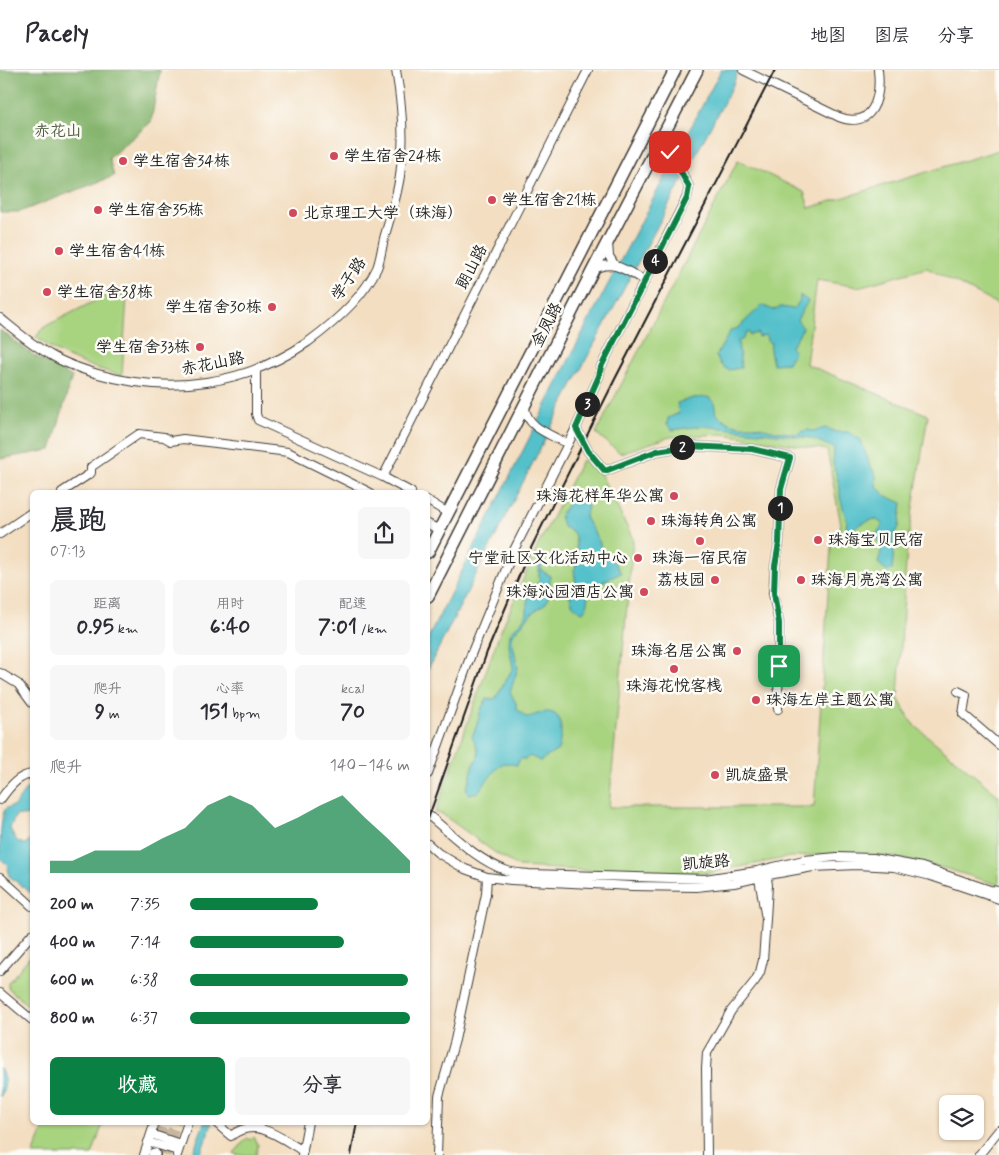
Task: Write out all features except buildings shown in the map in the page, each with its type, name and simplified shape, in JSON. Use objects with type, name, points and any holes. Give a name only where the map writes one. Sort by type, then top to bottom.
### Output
[{"type":"highway","name":"金凤路","points":[[430,548],[675,70]]},
{"type":"highway","name":"金凤路","points":[[430,592],[593,270],[697,70]]},
{"type":"street","name":"学子路","points":[[256,369],[290,354],[340,317],[363,289],[377,267],[400,176],[402,136],[396,70]]},
{"type":"street","name":"朗山路","points":[[383,477],[588,70]]},
{"type":"street","points":[[743,70],[839,116],[852,120],[865,116],[876,104],[879,94],[878,70]]},
{"type":"street","points":[[756,70],[761,78]]},
{"type":"street","points":[[430,768],[472,652],[513,552],[576,428],[599,376],[601,367],[687,198],[689,187],[664,136]]},
{"type":"street","points":[[608,243],[609,256],[615,265]]},
{"type":"street","points":[[593,270],[607,264],[615,265],[645,281]]},
{"type":"street","name":"赤花山路","points":[[0,318],[50,355],[84,370],[123,381],[183,385],[219,380],[256,369],[256,414],[258,420],[407,490]]},
{"type":"street","points":[[524,405],[525,415],[532,424],[568,444]]},
{"type":"street","points":[[512,430],[532,424]]},
{"type":"street","points":[[576,428],[588,451],[605,471],[657,451],[688,446],[752,449],[790,458],[781,489],[779,543],[775,566],[774,593],[779,623],[778,709]]},
{"type":"street","points":[[65,490],[91,473],[91,467],[139,434],[164,437],[171,441],[183,439],[288,452],[365,490]]},
{"type":"street","points":[[430,502],[448,513]]},
{"type":"street","points":[[0,534],[30,513]]},
{"type":"street","points":[[430,525],[439,530]]},
{"type":"street","points":[[0,673],[18,684],[30,700]]},
{"type":"street","points":[[958,692],[966,695],[963,714],[999,745]]},
{"type":"street","points":[[0,800],[23,775],[30,774]]},
{"type":"street","name":"凯旋路","points":[[430,817],[472,852],[507,871],[529,874],[705,880],[813,867],[857,865],[894,867],[931,876],[999,899]]},
{"type":"street","name":"凯旋路","points":[[430,846],[438,853],[465,869],[487,877],[511,880],[696,887],[734,883],[804,860],[873,858],[922,868],[990,890],[999,891]]},
{"type":"street","points":[[706,1155],[707,1053],[732,1011],[760,972],[763,960],[766,919],[762,873]]},
{"type":"street","points":[[0,877],[30,904]]},
{"type":"street","points":[[437,1155],[439,1096],[455,1040],[486,894],[487,877]]},
{"type":"street","points":[[0,971],[30,936]]},
{"type":"street","points":[[0,993],[30,1018]]},
{"type":"street","points":[[151,1155],[150,1138],[153,1125]]},
{"type":"street","points":[[150,1138],[178,1150],[187,1125]]},
{"type":"street","points":[[217,1125],[231,1136],[240,1130],[265,1129],[302,1153],[307,1125]]},
{"type":"street","points":[[979,1155],[999,1130]]},
{"type":"green space","name":"赤花山","points":[[0,70],[160,70],[151,122],[109,158],[114,176],[19,212],[0,212]]},
{"type":"green space","points":[[999,150],[999,305],[927,268],[858,287],[817,280],[806,364],[928,415],[907,545],[898,698],[912,723],[999,796],[999,885],[944,868],[893,857],[848,853],[790,857],[709,873],[598,871],[519,867],[494,852],[442,814],[435,813],[499,635],[539,543],[582,460],[600,473],[633,539],[609,807],[814,807],[831,548],[841,525],[827,450],[723,434],[670,437],[620,453],[596,433],[738,160],[804,192],[809,208]]},
{"type":"green space","points":[[110,293],[127,296],[122,376],[65,356],[36,337],[44,327]]},
{"type":"green space","points":[[0,330],[33,355],[72,377],[51,450],[0,459]]},
{"type":"green space","points":[[30,956],[30,1007],[8,988],[8,983]]},
{"type":"green space","points":[[45,1125],[102,1125],[92,1155],[33,1155]]},
{"type":"green space","points":[[253,1137],[258,1145],[256,1155],[236,1155],[234,1153],[247,1138],[250,1140]]},
{"type":"water","points":[[721,70],[738,70],[733,85],[573,384],[430,665],[430,634],[585,328]]},
{"type":"water","points":[[800,295],[808,301],[797,320],[803,328],[791,347],[794,352],[788,363],[773,364],[770,351],[771,343],[767,341],[766,335],[758,337],[758,333],[750,335],[748,331],[742,340],[738,341],[741,368],[728,370],[721,365],[716,356],[731,330],[738,328],[762,305],[773,310],[781,307],[794,309],[800,300]]},
{"type":"water","points":[[708,397],[714,402],[716,414],[729,423],[796,434],[807,430],[813,431],[826,428],[836,432],[848,432],[861,440],[876,476],[876,486],[886,496],[902,503],[899,527],[893,538],[892,570],[887,571],[878,563],[881,542],[878,541],[876,535],[883,524],[875,519],[865,522],[857,526],[845,540],[847,520],[840,498],[840,488],[833,463],[834,448],[811,438],[702,426],[672,430],[667,424],[668,418],[679,413],[677,403],[693,398]]},
{"type":"water","points":[[574,492],[583,496],[588,508],[585,517],[600,543],[602,556],[612,559],[621,573],[602,582],[598,590],[588,596],[586,608],[583,612],[576,609],[570,598],[569,591],[576,585],[574,570],[578,562],[575,536],[572,531],[563,527],[560,515],[571,500]]},
{"type":"water","points":[[540,558],[543,562],[541,570],[550,576],[550,592],[546,603],[532,613],[513,634],[512,640],[518,668],[510,692],[517,709],[526,717],[549,712],[555,714],[561,730],[558,750],[540,761],[530,756],[526,759],[520,759],[517,765],[502,764],[478,792],[469,794],[466,788],[470,780],[473,764],[478,757],[477,747],[472,736],[484,703],[487,699],[495,699],[513,668],[509,646],[510,633],[527,613],[528,594],[539,581],[537,560]]},
{"type":"water","points":[[30,788],[30,814],[16,815],[10,828],[18,841],[26,844],[30,840],[30,892],[9,876],[8,866],[0,858],[4,812],[6,808],[14,806],[26,789]]},
{"type":"water","points":[[0,1068],[3,1075],[4,1089],[0,1097]]},
{"type":"water","points":[[203,1125],[211,1125],[200,1155],[192,1155]]},
{"type":"tunnel","points":[[154,1154],[164,1125]]},
{"type":"tunnel","points":[[165,1155],[175,1125]]},
{"type":"railway","points":[[430,813],[487,652],[529,552],[615,379],[775,70]]},
{"type":"railway","points":[[351,1155],[356,1125]]},
{"type":"place","name":"学生宿舍24栋","points":[[334,156]]},
{"type":"place","name":"学生宿舍34栋","points":[[123,161]]},
{"type":"place","name":"学生宿舍21栋","points":[[492,200]]},
{"type":"place","name":"学生宿舍35栋","points":[[98,210]]},
{"type":"place","name":"北京理工大学（珠海）","points":[[293,213]]},
{"type":"place","name":"学生宿舍41栋","points":[[59,251]]},
{"type":"place","name":"学生宿舍38栋","points":[[47,292]]},
{"type":"place","name":"学生宿舍30栋","points":[[272,307]]},
{"type":"place","name":"学生宿舍33栋","points":[[200,347]]},
{"type":"place","name":"珠海花样年华公寓","points":[[674,496]]},
{"type":"place","name":"珠海转角公寓","points":[[651,521]]},
{"type":"place","name":"珠海宝贝民宿","points":[[818,540]]},
{"type":"place","name":"珠海一宿民宿","points":[[700,541]]},
{"type":"place","name":"宁堂社区文化活动中心","points":[[638,558]]},
{"type":"place","name":"荔枝园","points":[[715,580]]},
{"type":"place","name":"珠海月亮湾公寓","points":[[801,580]]},
{"type":"place","name":"珠海沁园酒店公寓","points":[[644,592]]},
{"type":"place","name":"珠海名居公寓","points":[[737,651]]},
{"type":"place","name":"珠海花悦客栈","points":[[674,669]]},
{"type":"place","name":"珠海左岸主题公寓","points":[[756,700]]},
{"type":"place","name":"凯旋盛景","points":[[715,775]]},
{"type":"route","points":[[670,152],[689,187],[687,198],[601,367],[599,376],[576,428],[588,451],[605,471],[657,451],[688,446],[752,449],[790,458],[781,489],[779,543],[775,566],[774,593],[779,623],[779,666]]}]
